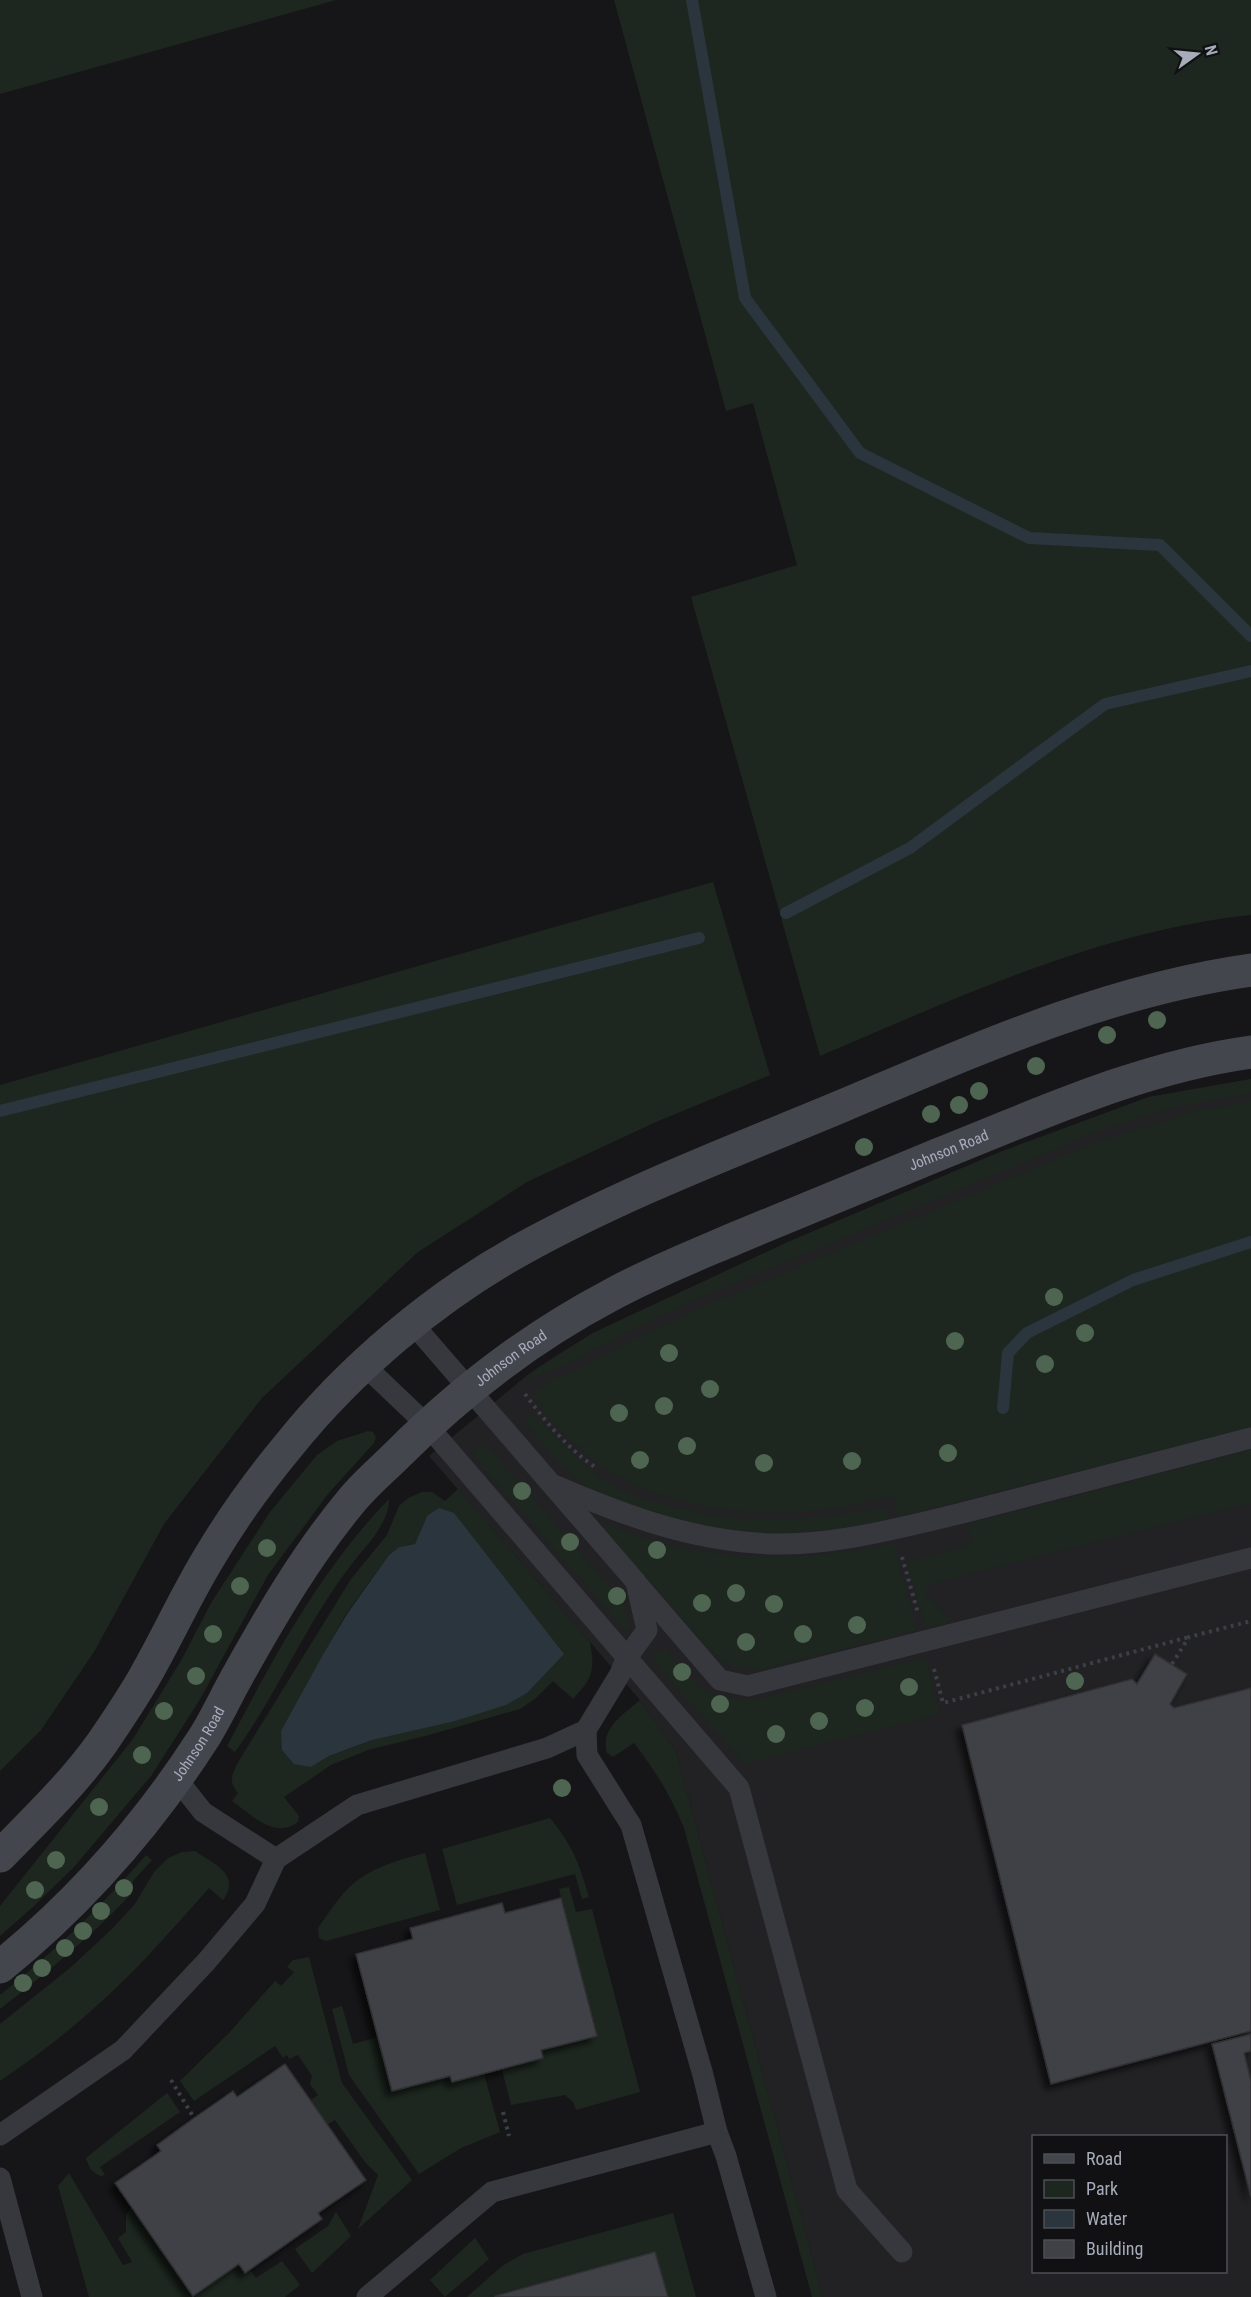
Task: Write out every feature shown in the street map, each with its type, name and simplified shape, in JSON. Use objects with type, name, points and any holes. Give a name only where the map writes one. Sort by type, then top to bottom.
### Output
[{"type":"main road","points":[[0,1856],[51,1804],[100,1746],[144,1679],[209,1557],[245,1502],[291,1442],[345,1384],[413,1324],[462,1287],[519,1251],[590,1215],[682,1173],[998,1040],[1074,1012],[1139,993],[1212,976],[1251,970]]},
{"type":"main road","name":"Johnson Road","points":[[0,1967],[43,1932],[116,1856],[176,1778],[205,1737],[239,1673],[308,1556],[355,1496],[427,1425],[471,1389],[571,1317],[612,1294],[709,1249],[1097,1091],[1161,1070],[1251,1052]]},
{"type":"lane","points":[[413,1324],[720,1680],[748,1686],[1251,1558]]},
{"type":"lane","points":[[365,1366],[427,1425],[739,1788],[847,2190],[902,2252]]},
{"type":"lane","points":[[549,1483],[618,1513],[683,1533],[757,1544],[820,1541],[894,1529],[1251,1438]]},
{"type":"lane","points":[[0,2135],[123,2050],[206,1962],[255,1904],[276,1859],[357,1805],[548,1748],[586,1730],[620,1674],[626,1659],[647,1630],[636,1582]]},
{"type":"lane","points":[[586,1730],[587,1755],[631,1825],[766,2297]]},
{"type":"lane","points":[[176,1778],[203,1812],[276,1859]]},
{"type":"lane","points":[[367,2297],[492,2192],[717,2132]]},
{"type":"lane","points":[[0,2178],[33,2297]]},
{"type":"path","points":[[1172,1664],[1189,1637],[1251,1621]]},
{"type":"path","points":[[171,2080],[194,2118]]},
{"type":"path","points":[[503,2112],[509,2136]]},
{"type":"shaded area","points":[[1251,1079],[1251,2297],[823,2297],[676,1751],[640,1700],[429,1456],[530,1373],[593,1333],[788,1242],[1000,1152],[1149,1097]]},
{"type":"green space","points":[[0,0],[336,0],[0,94]]},
{"type":"green space","points":[[614,0],[1251,0],[1251,915],[1195,923],[1139,935],[1084,951],[977,990],[820,1056],[691,597],[797,565],[753,403],[726,411]]},
{"type":"green space","points":[[713,882],[770,1075],[656,1122],[527,1182],[418,1252],[262,1398],[164,1524],[94,1652],[41,1730],[0,1771],[0,1085]]},
{"type":"green space","points":[[1251,1079],[1251,1093],[1166,1109],[1104,1129],[702,1297],[567,1365],[538,1375],[526,1383],[535,1370],[593,1333],[788,1242],[1000,1152],[1149,1097]]},
{"type":"green space","points":[[1251,1101],[1251,1427],[899,1517],[893,1496],[822,1510],[759,1512],[702,1506],[647,1491],[623,1480],[597,1463],[556,1426],[545,1414],[537,1400],[535,1393],[551,1379],[568,1375],[629,1341],[693,1311],[1099,1141],[1196,1111]]},
{"type":"green space","points":[[533,1413],[571,1453],[603,1480],[644,1499],[690,1511],[745,1519],[829,1516],[885,1507],[888,1520],[835,1529],[782,1533],[728,1532],[675,1522],[603,1497],[583,1485],[555,1459],[524,1419]]},
{"type":"green space","points":[[368,1431],[373,1432],[376,1437],[374,1443],[328,1494],[268,1575],[199,1701],[151,1776],[74,1867],[0,1936],[0,1906],[133,1739],[182,1659],[211,1603],[270,1512],[317,1455],[337,1441]]},
{"type":"green space","points":[[482,1446],[488,1447],[623,1602],[631,1625],[628,1629],[624,1629],[475,1458],[475,1450]]},
{"type":"green space","points":[[1251,1450],[1251,1503],[934,1583],[924,1592],[948,1618],[948,1623],[926,1629],[906,1563],[972,1544],[968,1524]]},
{"type":"green space","points":[[458,1489],[590,1642],[592,1667],[585,1685],[573,1699],[553,1681],[535,1699],[520,1709],[368,1750],[331,1765],[284,1797],[299,1816],[298,1822],[289,1827],[280,1828],[263,1823],[232,1801],[238,1793],[232,1780],[233,1772],[240,1759],[351,1579],[387,1535],[399,1506],[408,1498],[422,1492],[432,1492],[445,1501]],"holes":[[[427,1516],[372,1740],[329,1756],[311,1767],[325,1651],[346,1614],[389,1555],[399,1547],[415,1544]]]},
{"type":"green space","points":[[389,1499],[388,1509],[380,1527],[318,1613],[264,1707],[235,1752],[227,1746],[299,1616],[341,1555]]},
{"type":"green space","points":[[606,1524],[677,1547],[748,1556],[820,1554],[894,1544],[917,1630],[762,1669],[736,1667],[713,1654],[604,1530],[602,1527]]},
{"type":"green space","points":[[661,1649],[665,1650],[686,1674],[704,1689],[714,1694],[740,1699],[757,1699],[925,1658],[940,1714],[745,1764],[654,1662],[653,1655]]},
{"type":"green space","points":[[640,1700],[676,1751],[823,2297],[812,2297],[684,1828],[662,1784],[634,1743],[613,1757],[607,1753],[607,1736],[610,1729]]},
{"type":"green space","points":[[550,1818],[574,1855],[589,1897],[582,1899],[575,1874],[457,1905],[442,1849]]},
{"type":"green space","points":[[195,1851],[217,1866],[227,1877],[228,1891],[223,1900],[209,1888],[149,1954],[101,2002],[54,2042],[0,2081],[0,2024],[70,1968],[113,1928],[135,1904],[154,1872],[168,1858],[182,1852]]},
{"type":"green space","points":[[425,1853],[440,1910],[326,1941],[319,1938],[318,1928],[351,1885],[381,1867]]},
{"type":"green space","points":[[146,1855],[152,1860],[133,1881],[132,1893],[117,1909],[85,1939],[0,2009],[0,1995],[76,1928]]},
{"type":"green space","points":[[569,1887],[576,1912],[592,1909],[640,2092],[576,2110],[573,2102],[565,2095],[511,2105],[502,2070],[543,2058],[541,2050],[597,2036],[559,1889]]},
{"type":"green space","points":[[309,1957],[342,2083],[412,2180],[358,2229],[378,2175],[365,2162],[335,2120],[327,2125],[311,2100],[318,2095],[310,2084],[312,2076],[298,2055],[289,2059],[287,2055],[283,2058],[275,2046],[194,2101],[180,2081],[229,2033],[275,1981],[281,1986],[294,1972],[287,1967],[293,1960]]},
{"type":"green space","points":[[342,2006],[353,2044],[378,2037],[392,2091],[450,2076],[452,2082],[484,2074],[500,2132],[461,2148],[419,2174],[349,2075],[332,2009]]},
{"type":"green space","points":[[167,2093],[180,2112],[100,2167],[105,2175],[101,2176],[93,2172],[86,2158]]},
{"type":"green space","points":[[69,2173],[123,2265],[132,2262],[118,2238],[126,2232],[126,2215],[131,2208],[193,2296],[239,2264],[245,2273],[250,2270],[256,2278],[282,2261],[300,2285],[285,2297],[89,2297],[58,2186]]},
{"type":"green space","points":[[336,2212],[351,2236],[312,2273],[295,2249],[328,2226]]},
{"type":"green space","points":[[673,2213],[696,2297],[668,2297],[655,2252],[495,2297],[467,2297],[502,2266],[523,2254]]},
{"type":"green space","points":[[475,2238],[489,2259],[445,2297],[430,2280]]},
{"type":"water","points":[[439,1508],[454,1513],[564,1654],[527,1693],[506,1705],[455,1721],[372,1740],[329,1756],[311,1767],[294,1764],[282,1750],[281,1731],[325,1651],[347,1614],[389,1555],[399,1547],[415,1544],[427,1516]]},
{"type":"building","points":[[1155,1654],[1187,1674],[1170,1704],[1174,1708],[1251,1688],[1251,2031],[1051,2084],[962,1725],[1132,1679],[1137,1684]]},
{"type":"building","points":[[561,1898],[597,2036],[541,2050],[543,2058],[452,2082],[450,2076],[392,2091],[356,1954],[413,1939],[410,1928],[502,1903],[505,1913]]},
{"type":"building","points":[[1251,2034],[1251,2051],[1244,2053],[1251,2081],[1251,2197],[1212,2044]]},
{"type":"building","points":[[285,2064],[366,2180],[318,2213],[322,2219],[245,2273],[239,2264],[193,2296],[115,2183],[161,2151],[157,2145],[194,2118],[233,2091],[237,2097]]},
{"type":"building","points":[[655,2252],[668,2297],[495,2297],[495,2296]]},
{"type":"waterway","points":[[692,0],[745,298],[860,453],[1029,538],[1160,545],[1251,636]]},
{"type":"waterway","points":[[786,913],[910,848],[1105,704],[1251,671]]},
{"type":"waterway","points":[[0,1111],[699,938]]},
{"type":"waterway","points":[[1003,1408],[1008,1353],[1027,1333],[1133,1280],[1251,1242]]}]
